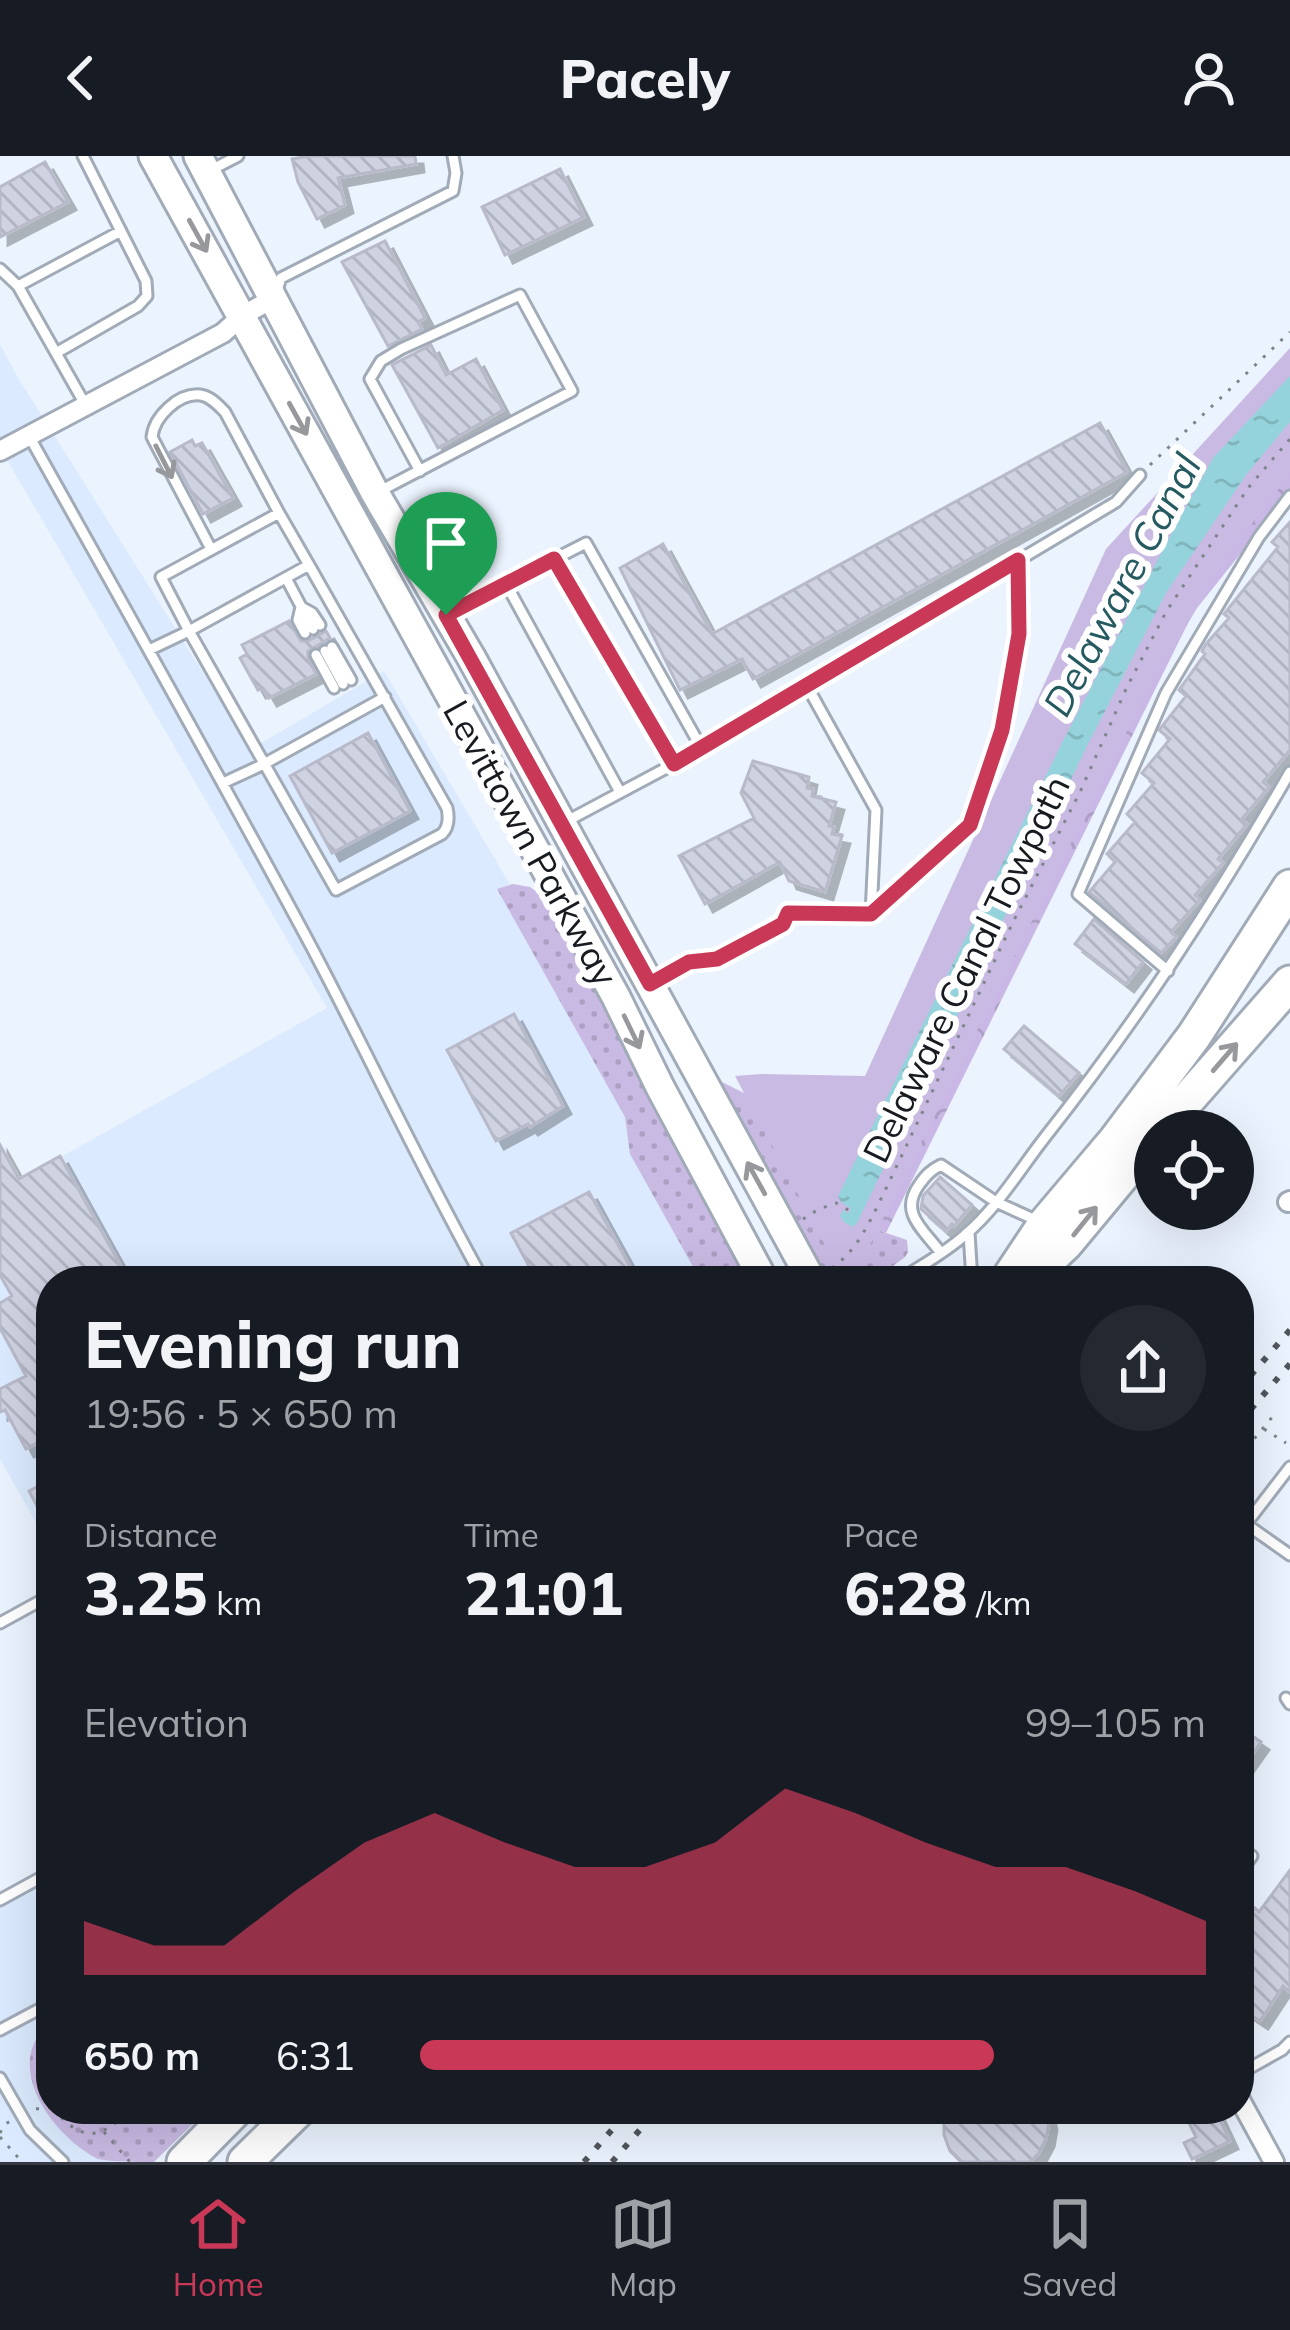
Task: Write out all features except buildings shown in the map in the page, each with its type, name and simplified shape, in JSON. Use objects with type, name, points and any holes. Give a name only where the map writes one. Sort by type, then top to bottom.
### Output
[{"type":"highway","points":[[1017,1266],[1195,1036],[1290,887]]},
{"type":"highway","points":[[1178,1110],[1290,983]]},
{"type":"highway","points":[[1042,1266],[1134,1162]]},
{"type":"highway","points":[[184,2162],[221,2124]]},
{"type":"highway","points":[[245,2162],[284,2124]]},
{"type":"main road","name":"Levittown Parkway","points":[[153,156],[616,998],[756,1266]]},
{"type":"main road","name":"Levittown Parkway","points":[[202,164],[375,493],[814,1266]]},
{"type":"street","points":[[0,452],[223,333],[274,298]]},
{"type":"street","points":[[1253,2124],[1274,2162]]},
{"type":"lane","points":[[56,353],[132,310],[147,296],[146,281],[83,156]]},
{"type":"lane","points":[[202,164],[238,156]]},
{"type":"lane","points":[[274,298],[281,278],[454,191],[453,156]]},
{"type":"lane","points":[[18,286],[35,284],[99,249],[121,231]]},
{"type":"lane","points":[[0,268],[18,286],[86,406]]},
{"type":"lane","points":[[375,493],[420,471],[572,391],[520,295],[400,349],[381,361],[370,380],[420,471]]},
{"type":"lane","points":[[126,298],[132,310]]},
{"type":"lane","points":[[106,309],[112,321]]},
{"type":"lane","points":[[81,323],[88,335]]},
{"type":"lane","points":[[62,332],[69,345]]},
{"type":"lane","points":[[212,549],[152,437],[153,423],[166,409],[200,395],[225,412],[447,808],[448,825],[442,834],[336,890],[161,577],[279,513]]},
{"type":"lane","points":[[29,436],[223,783],[476,1266]]},
{"type":"lane","points":[[562,823],[702,749],[1116,502],[1140,475]]},
{"type":"lane","points":[[1168,970],[1078,895],[1166,693],[1259,537],[1290,496]]},
{"type":"lane","points":[[446,615],[586,543],[702,749]]},
{"type":"lane","points":[[554,559],[674,764]]},
{"type":"lane","points":[[650,984],[689,962],[717,959],[783,924],[788,913],[871,914],[970,825],[1002,730],[1019,634],[1018,560]]},
{"type":"lane","points":[[148,650],[309,566]]},
{"type":"lane","points":[[286,578],[301,607],[312,613],[313,629],[298,620],[301,607]]},
{"type":"lane","points":[[505,583],[620,793]]},
{"type":"lane","points":[[324,651],[343,684],[324,651]]},
{"type":"lane","points":[[807,686],[876,810],[871,914]]},
{"type":"lane","points":[[223,783],[386,698]]},
{"type":"lane","points":[[921,1266],[969,1232],[996,1202],[1110,1054],[1239,860],[1290,772]]},
{"type":"lane","points":[[941,1253],[910,1213],[910,1198],[929,1172],[941,1165],[996,1202],[1045,1224]]},
{"type":"lane","points":[[969,1232],[971,1266]]},
{"type":"lane","points":[[1254,1514],[1290,1467]]},
{"type":"lane","points":[[1254,1530],[1290,1555]]},
{"type":"lane","points":[[0,1623],[36,1603]]},
{"type":"lane","points":[[0,1900],[36,1880]]},
{"type":"lane","points":[[0,2030],[36,2011]]},
{"type":"lane","points":[[1254,2066],[1290,2042]]},
{"type":"lane","points":[[0,2078],[30,2130],[63,2162]]},
{"type":"path","points":[[1140,475],[1290,332]]},
{"type":"path","name":"Delaware Canal Towpath","points":[[834,1266],[860,1241],[1166,612],[1248,488],[1290,439]]},
{"type":"path","points":[[802,1220],[836,1203],[850,1211]]},
{"type":"path","points":[[1254,1439],[1273,1413]]},
{"type":"path","points":[[1263,1428],[1286,1443]]},
{"type":"path","points":[[5,2124],[0,2135],[22,2162]]},
{"type":"path","points":[[70,2124],[80,2133],[104,2132],[114,2124]]},
{"type":"path","points":[[104,2132],[130,2162]]},
{"type":"path","points":[[8,2162],[15,2155]]},
{"type":"shaded area","points":[[0,344],[251,749],[384,671],[735,1266],[36,1266],[36,1523],[0,1459],[0,1191],[327,1008],[0,448]]},
{"type":"shaded area","points":[[1290,348],[1290,474],[1229,554],[1143,699],[860,1266],[836,1266],[735,1076],[865,1076],[1106,549]]},
{"type":"shaded area","points":[[513,884],[530,887],[551,902],[741,1266],[693,1266],[630,1154],[625,1117],[497,889]]},
{"type":"shaded area","points":[[714,1078],[754,1098],[857,1223],[907,1240],[908,1252],[893,1266],[814,1266]]},
{"type":"shaded area","points":[[36,1886],[36,2124],[77,2124],[142,2162],[0,2162],[0,1906]]},
{"type":"shaded area","points":[[36,2039],[36,2091],[31,2077],[30,2057]]},
{"type":"shaded area","points":[[56,2124],[193,2124],[154,2162],[98,2159]]},
{"type":"green space","points":[[1290,422],[1290,492],[1193,613],[886,1233],[857,1223]]},
{"type":"water","points":[[1290,376],[1290,422],[1246,475],[1166,593],[857,1223],[853,1227],[845,1223],[840,1216],[851,1209],[838,1196],[1063,741],[1175,527],[1213,458]]},
{"type":"railway","points":[[1254,1372],[1290,1330]]},
{"type":"railway","points":[[1254,1406],[1290,1364]]},
{"type":"railway","points":[[584,2162],[617,2124]]},
{"type":"railway","points":[[612,2162],[645,2124]]},
{"type":"route","points":[[554,559],[674,764],[1018,560],[1019,634],[1002,730],[970,825],[871,914],[788,913],[783,924],[717,959],[689,962],[650,984],[446,615],[554,559]]},
{"type":"water label","name":"Delaware Canal","points":[[1122,585]]}]
